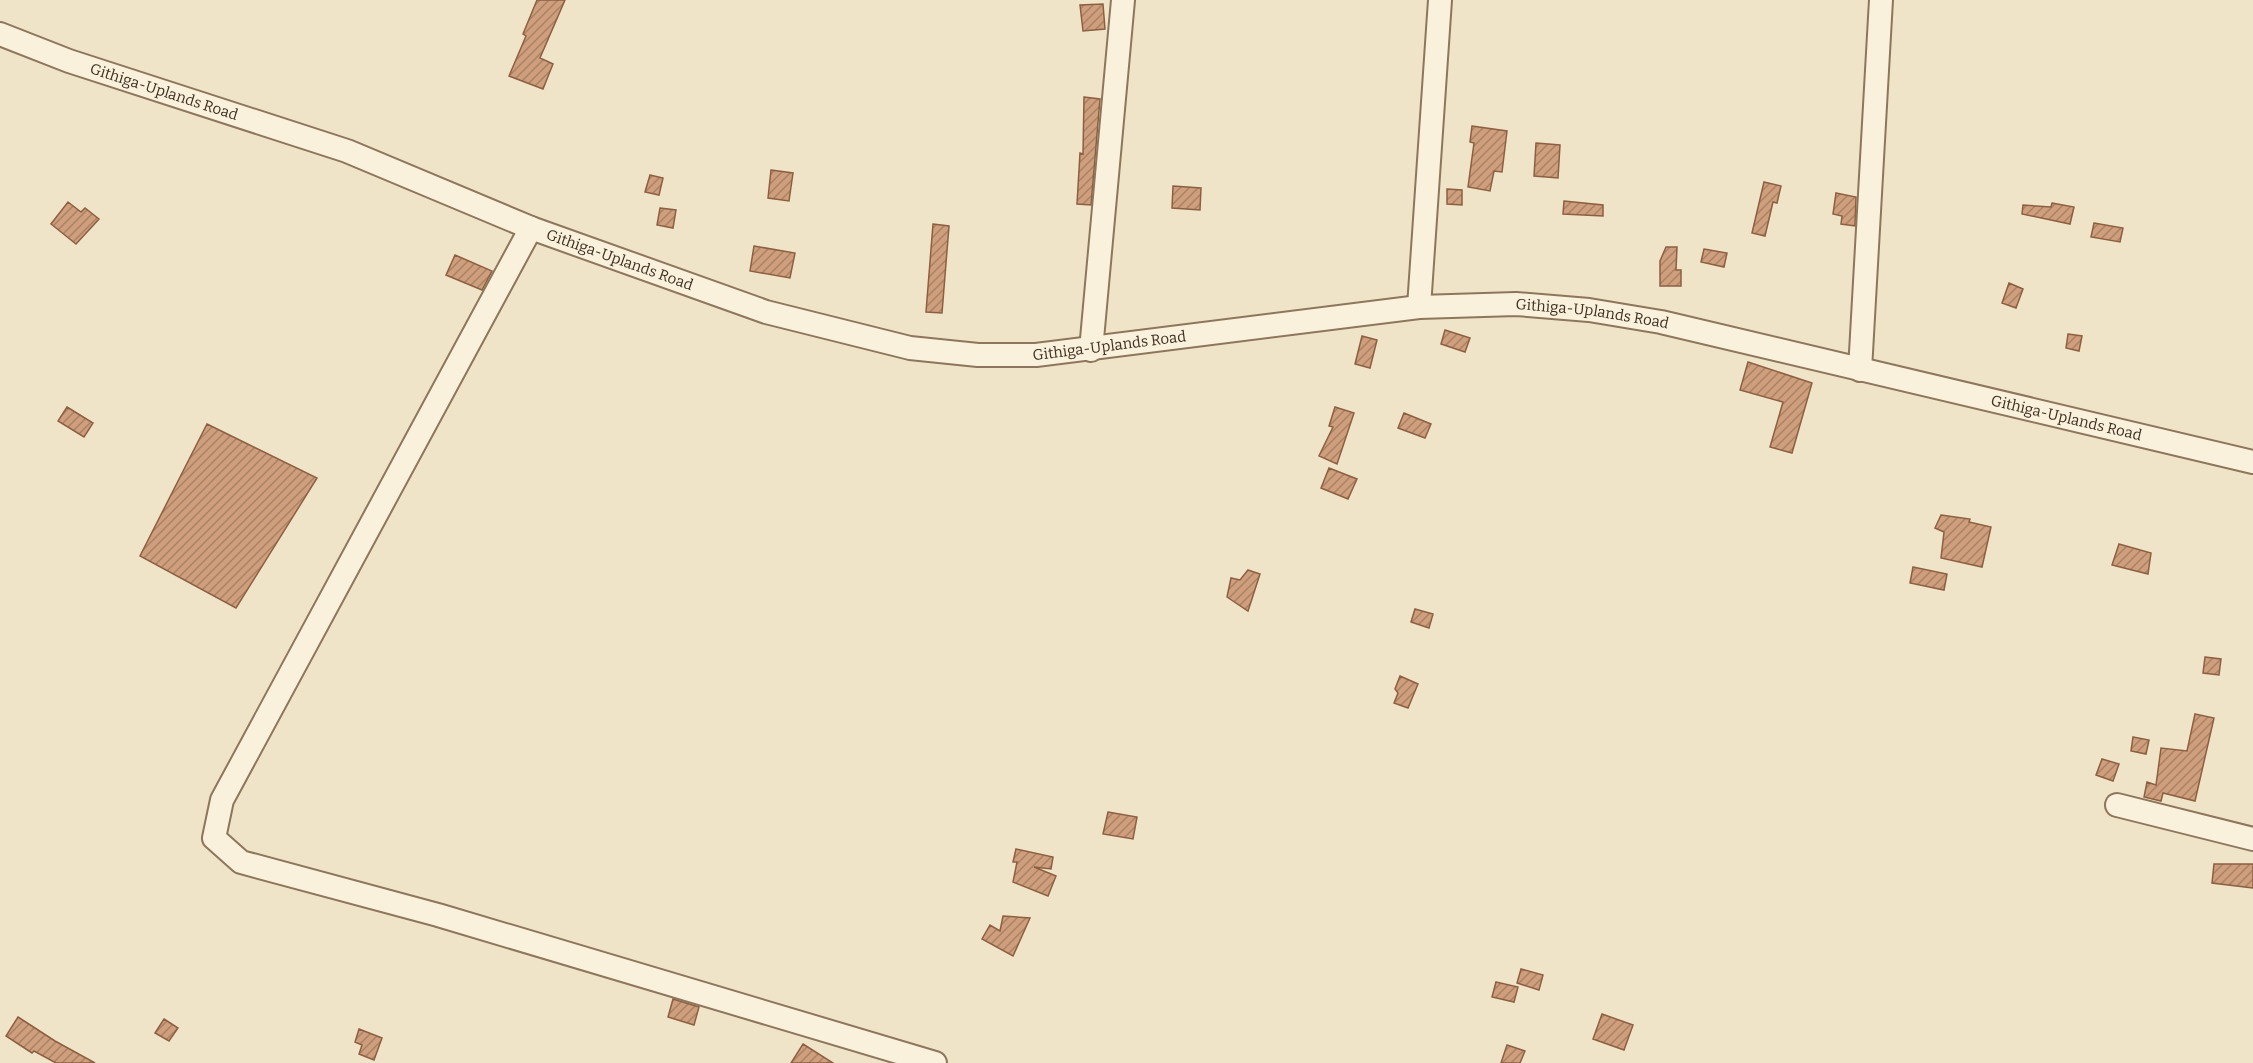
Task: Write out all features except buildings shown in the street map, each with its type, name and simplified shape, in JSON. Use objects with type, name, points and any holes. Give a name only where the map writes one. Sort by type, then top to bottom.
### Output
[{"type":"street","points":[[1091,350],[1123,0]]},
{"type":"street","points":[[1419,307],[1440,0]]},
{"type":"street","points":[[1860,370],[1881,0]]},
{"type":"street","name":"Githiga-Uplands Road","points":[[0,34],[69,61],[347,152],[531,228],[765,312],[910,348],[978,355],[1036,355],[1091,350],[1419,307],[1516,304],[1589,310],[1660,322],[2253,462]]},
{"type":"street","points":[[531,228],[222,800],[214,838],[242,862],[449,918],[936,1063]]},
{"type":"street","points":[[2117,805],[2253,840]]}]
